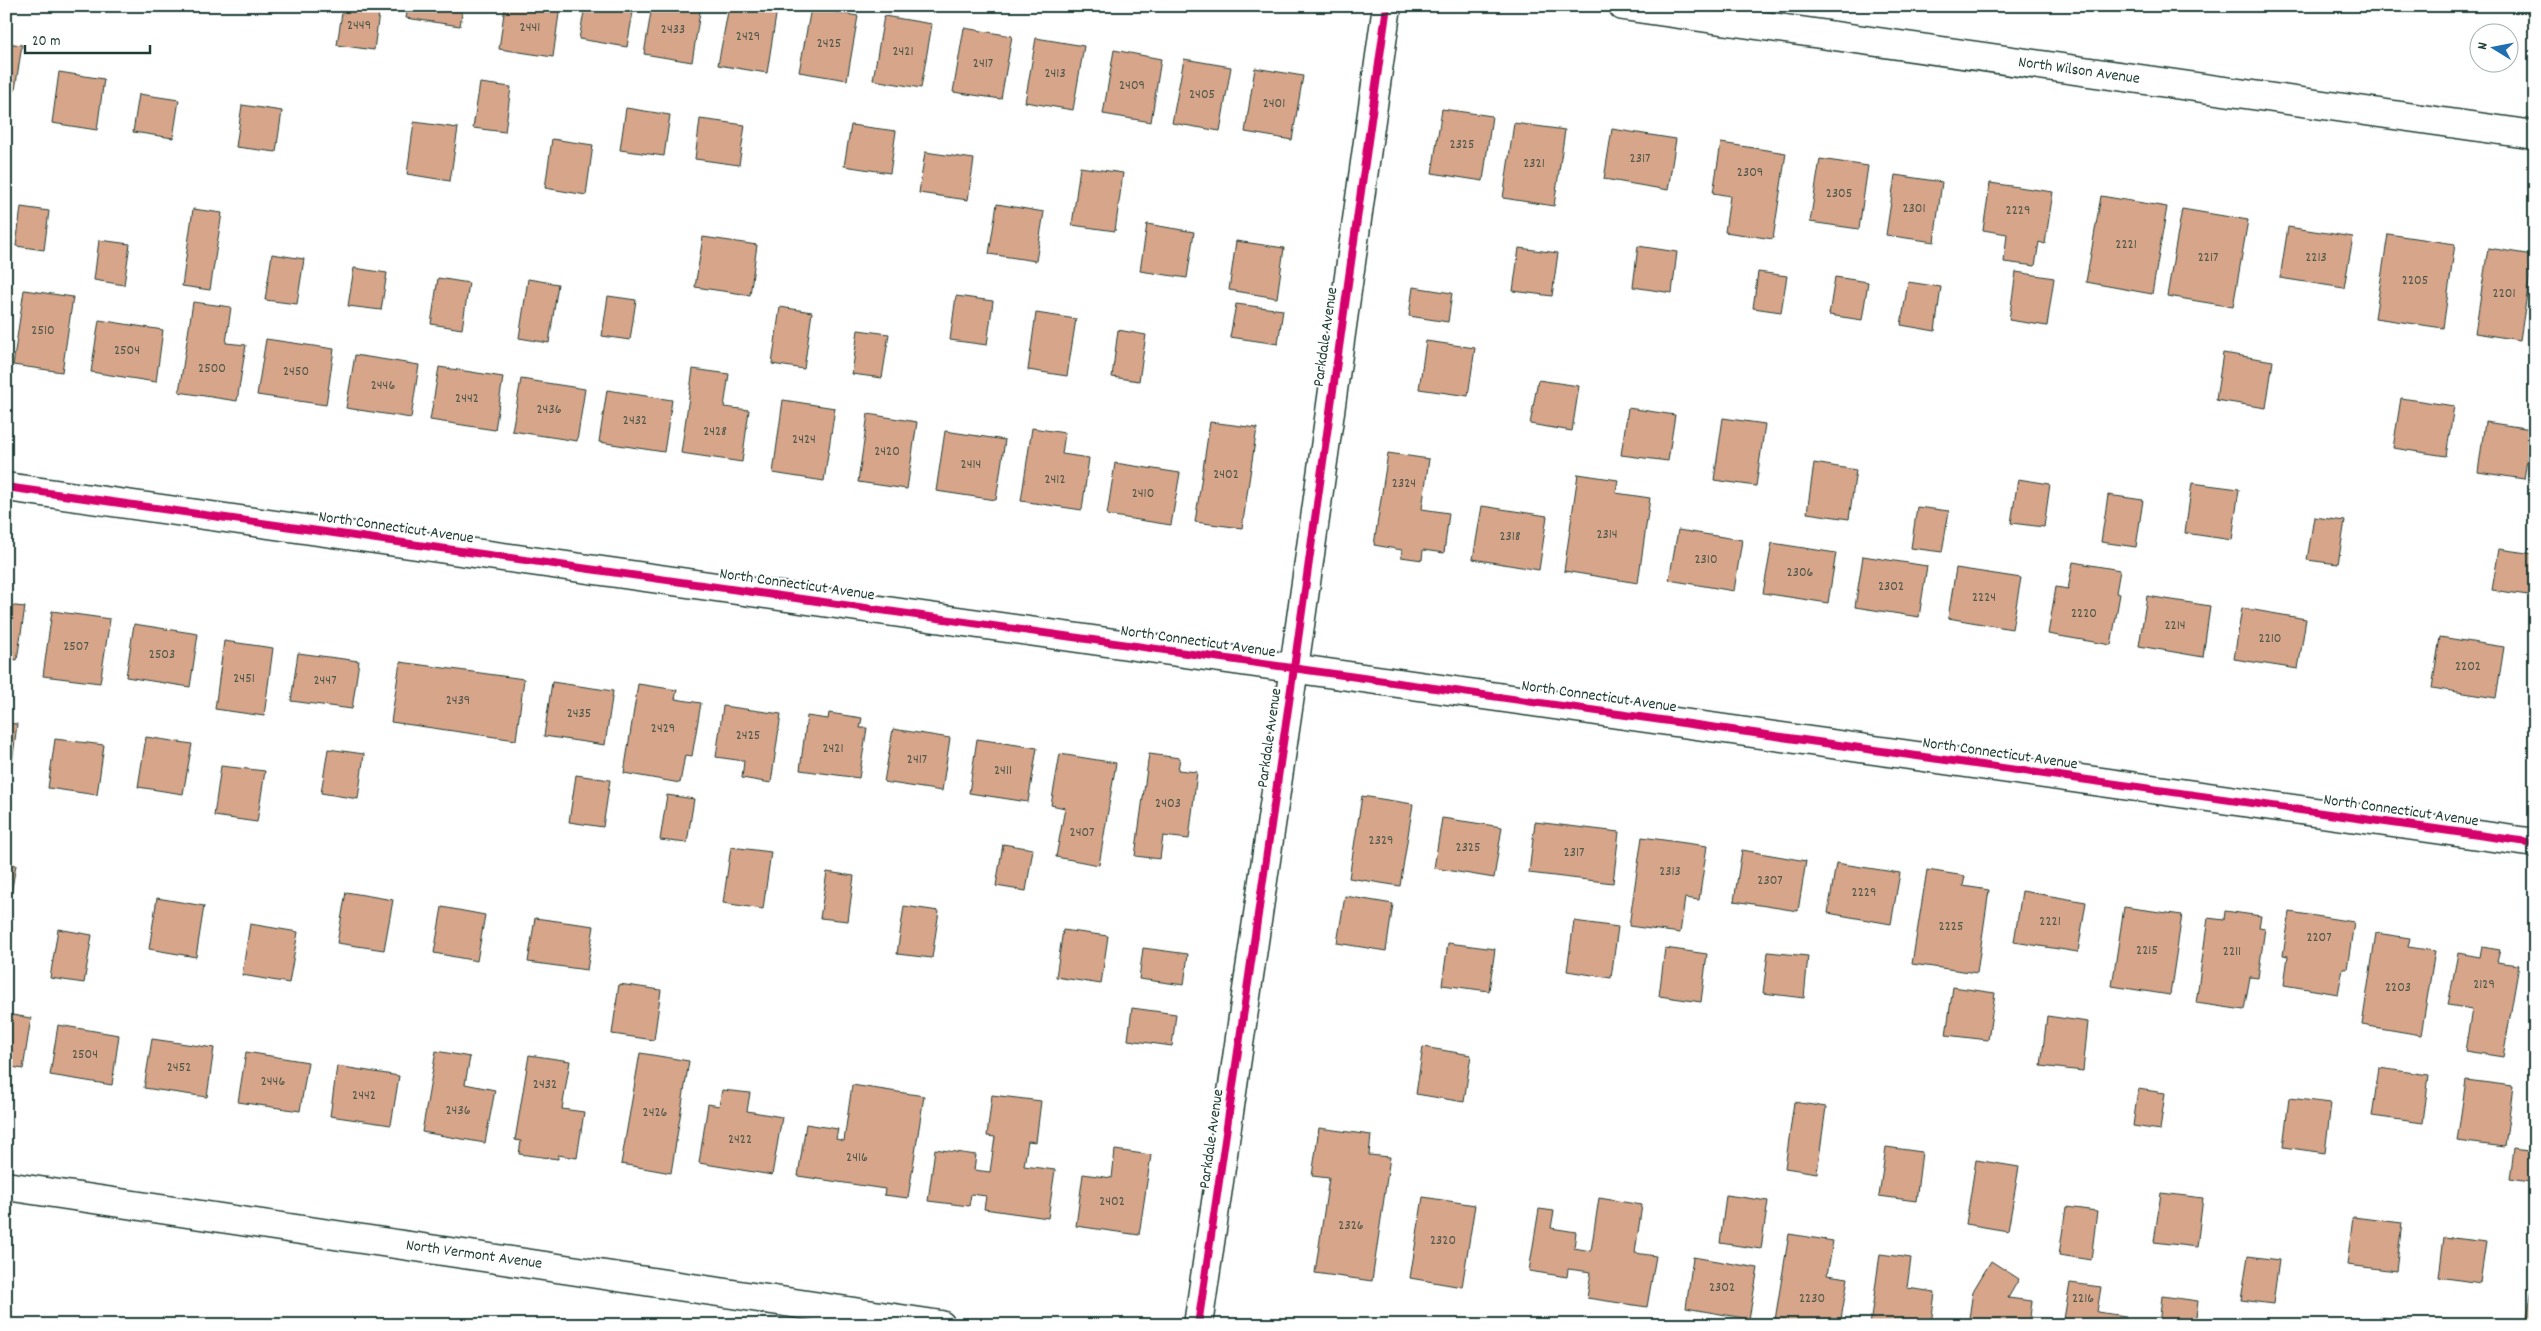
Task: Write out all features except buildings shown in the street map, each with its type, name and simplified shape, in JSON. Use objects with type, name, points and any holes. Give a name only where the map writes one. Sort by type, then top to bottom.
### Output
[{"type":"street","name":"Parkdale Avenue","points":[[1198,1325],[1294,668],[1387,6]]},
{"type":"street","name":"North Wilson Avenue","points":[[1623,6],[2535,135]]},
{"type":"street","name":"North Connecticut Avenue","points":[[6,487],[2535,843]]},
{"type":"street","name":"North Vermont Avenue","points":[[6,1186],[941,1325]]},
{"type":"cycle path","points":[[1198,1325],[1294,668],[1387,6]]},
{"type":"cycle path","points":[[6,487],[2535,843]]}]
